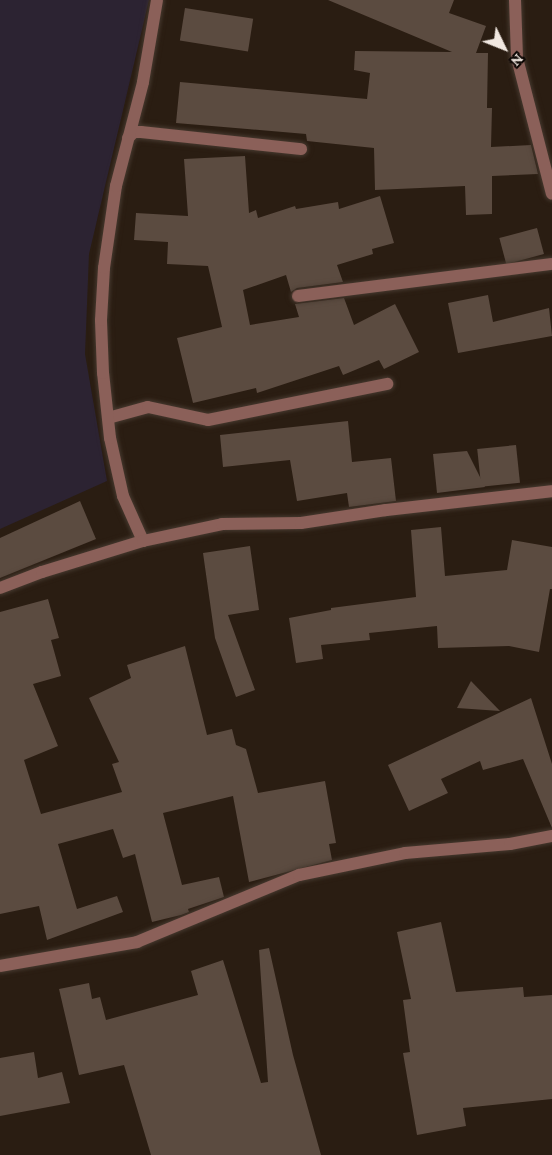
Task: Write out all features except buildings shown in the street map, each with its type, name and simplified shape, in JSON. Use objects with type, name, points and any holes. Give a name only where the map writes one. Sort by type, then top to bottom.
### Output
[{"type":"street","points":[[144,542],[123,496],[108,418],[101,331],[104,279],[116,186],[143,82],[157,0]]},
{"type":"street","points":[[515,0],[517,58],[552,194]]},
{"type":"street","points":[[128,138],[134,132],[141,132],[301,149]]},
{"type":"street","points":[[298,296],[552,264]]},
{"type":"street","points":[[108,418],[148,407],[208,420],[387,384]]},
{"type":"street","points":[[0,588],[42,572],[144,542],[222,524],[301,523],[387,510],[552,492]]},
{"type":"street","points":[[0,966],[137,942],[299,874],[405,853],[510,844],[552,836]]},
{"type":"shaded area","points":[[0,0],[149,0],[89,254],[85,354],[107,481],[0,529]]}]
